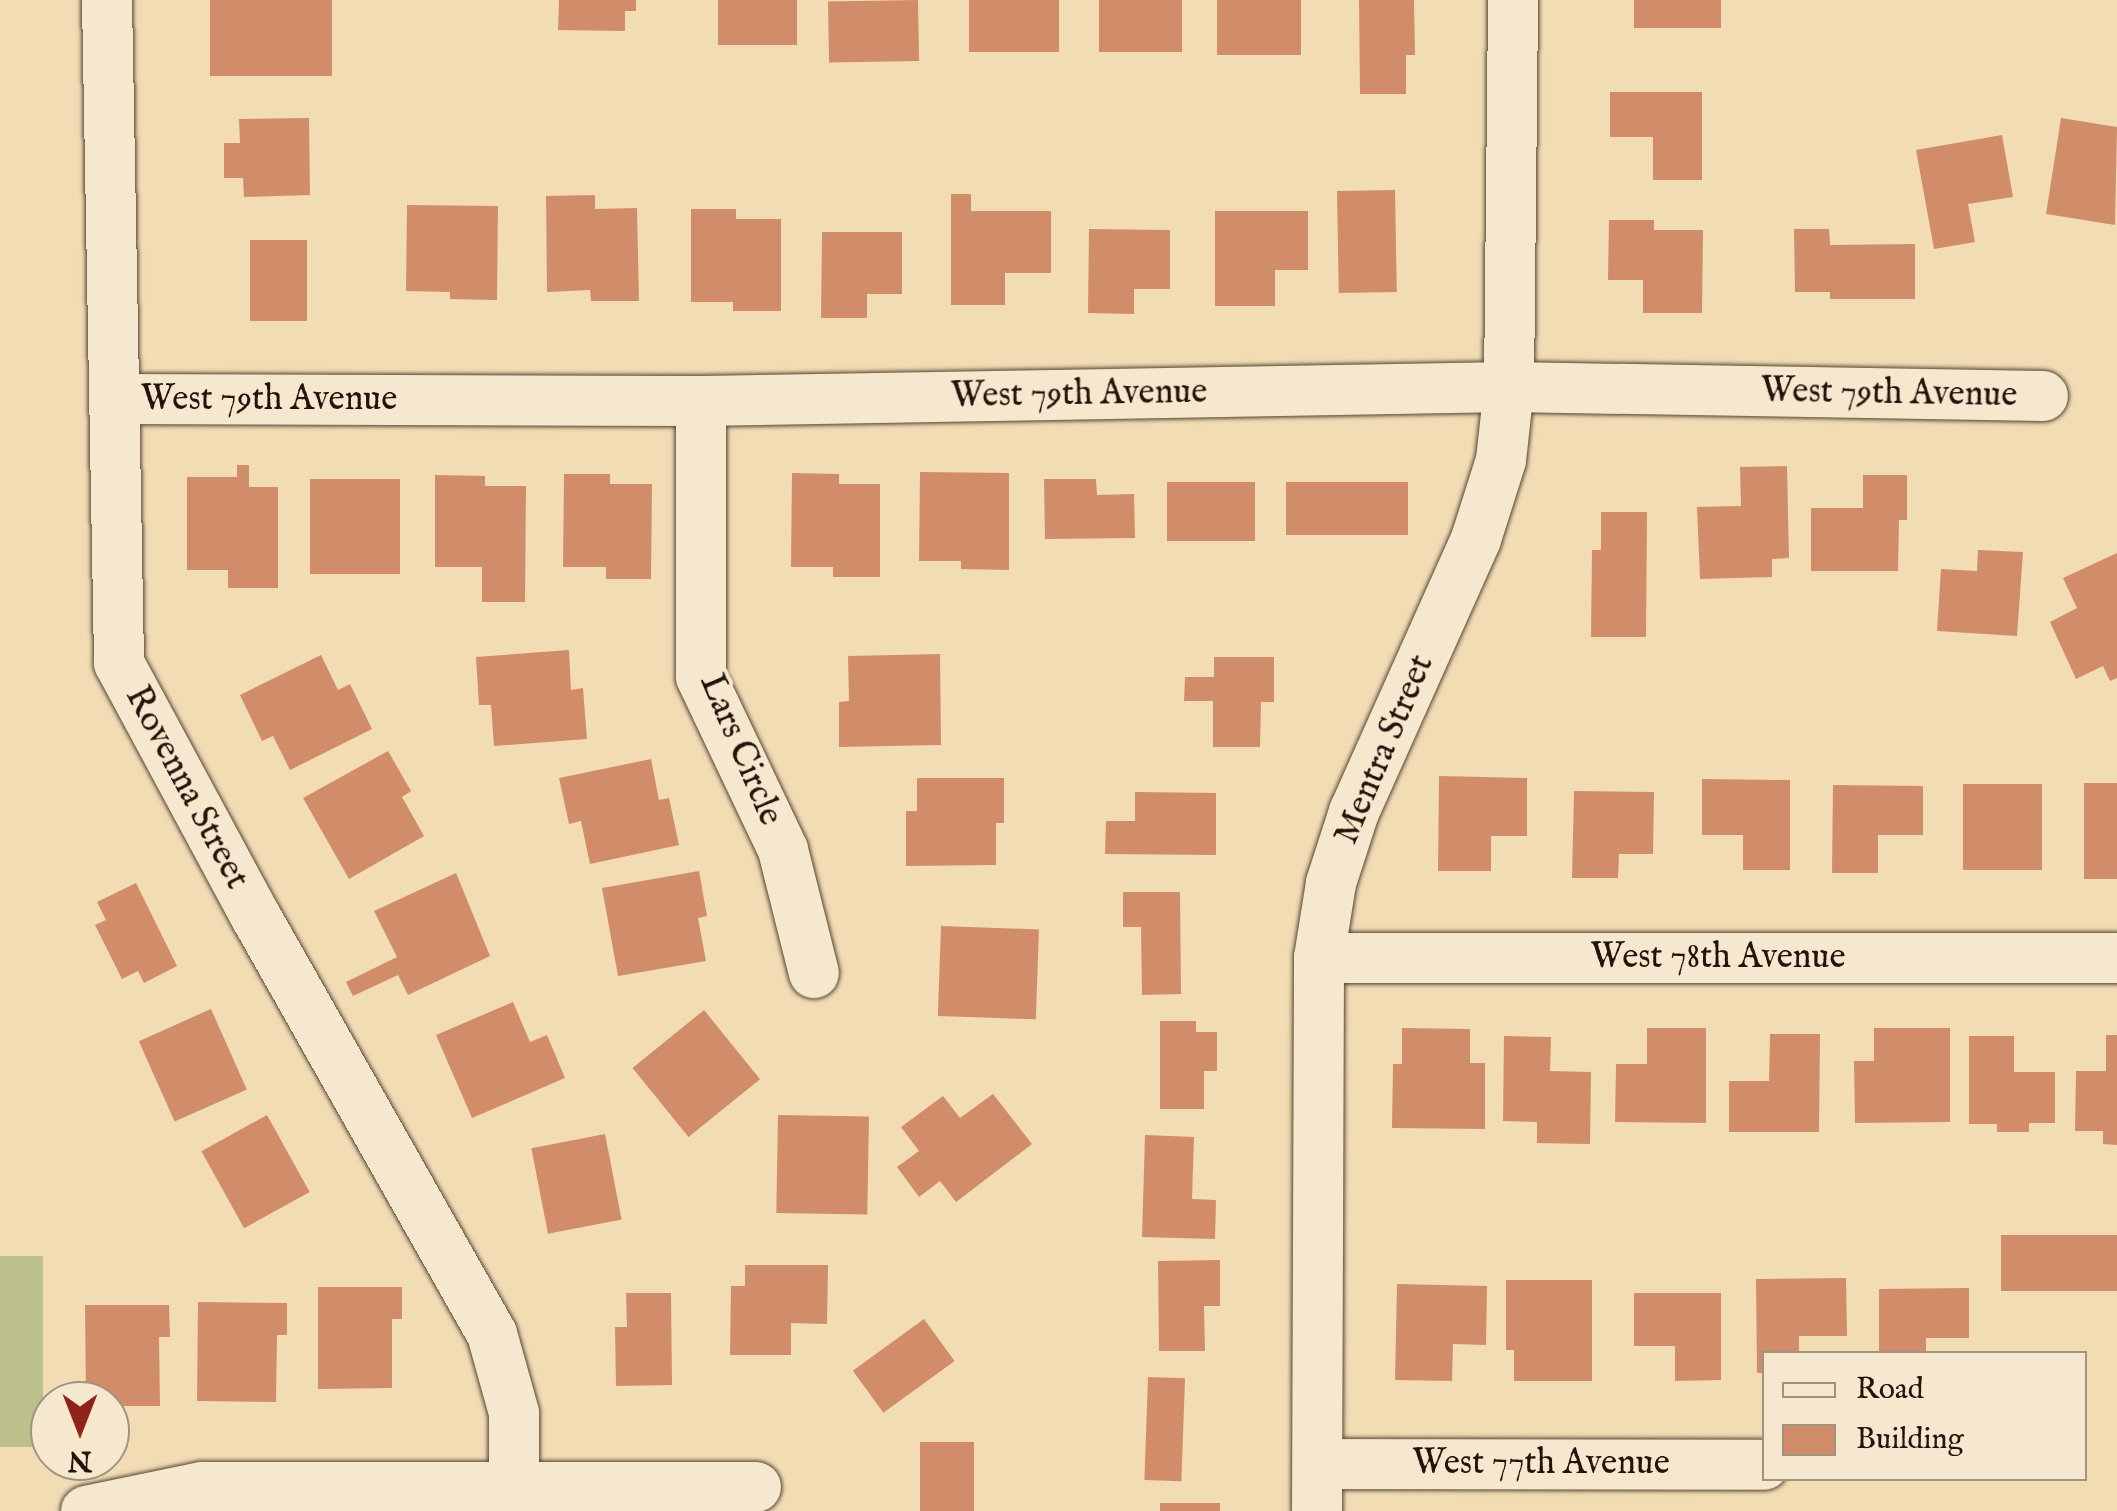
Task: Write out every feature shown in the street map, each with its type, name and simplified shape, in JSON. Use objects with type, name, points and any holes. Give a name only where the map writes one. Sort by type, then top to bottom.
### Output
[{"type":"street","name":"Rovenna Street","points":[[107,0],[119,663],[256,917],[492,1334],[514,1414],[514,1499]]},
{"type":"street","name":"Mentra Street","points":[[1317,1487],[1318,958],[1331,883],[1354,812],[1476,540],[1501,460],[1508,387],[1513,0]]},
{"type":"street","name":"West 79th Avenue","points":[[114,400],[702,401],[1508,387],[2044,396]]},
{"type":"street","name":"Lars Circle","points":[[702,401],[702,677],[783,850],[814,973]]},
{"type":"street","name":"West 78th Avenue","points":[[1318,958],[2117,958]]},
{"type":"street","name":"West 77th Avenue","points":[[1317,1487],[1762,1465]]},
{"type":"street","points":[[86,1511],[202,1487],[514,1499],[756,1487]]},
{"type":"green space","points":[[0,1256],[43,1256],[43,1381],[30,1381],[30,1447],[0,1447]]},
{"type":"building","points":[[210,0],[332,0],[332,76],[210,76]]},
{"type":"building","points":[[559,0],[636,0],[636,11],[625,11],[625,31],[558,30]]},
{"type":"building","points":[[718,0],[797,0],[797,45],[718,45]]},
{"type":"building","points":[[918,0],[919,61],[829,63],[828,2]]},
{"type":"building","points":[[969,0],[1059,0],[1059,52],[969,52]]},
{"type":"building","points":[[1099,0],[1182,0],[1182,52],[1099,52]]},
{"type":"building","points":[[1217,0],[1301,0],[1301,55],[1217,55]]},
{"type":"building","points":[[1359,0],[1414,0],[1415,55],[1406,55],[1406,94],[1360,94]]},
{"type":"building","points":[[1634,0],[1721,0],[1721,28],[1634,28]]},
{"type":"building","points":[[1610,92],[1702,92],[1702,180],[1653,180],[1653,137],[1610,137]]},
{"type":"building","points":[[309,118],[310,195],[244,197],[243,178],[224,178],[224,143],[240,143],[239,119]]},
{"type":"building","points":[[2061,118],[2117,127],[2115,225],[2046,214]]},
{"type":"building","points":[[2002,135],[2013,197],[1968,204],[1975,242],[1934,249],[1916,150]]},
{"type":"building","points":[[1395,190],[1397,292],[1339,293],[1337,191]]},
{"type":"building","points":[[951,194],[971,194],[971,211],[1051,211],[1051,273],[1005,273],[1005,305],[951,305]]},
{"type":"building","points":[[595,195],[595,209],[637,208],[639,301],[591,301],[590,290],[547,292],[546,196]]},
{"type":"building","points":[[407,205],[498,206],[497,300],[450,299],[450,292],[406,291]]},
{"type":"building","points":[[691,209],[736,209],[736,219],[781,219],[781,311],[733,311],[733,302],[691,302]]},
{"type":"building","points":[[1215,211],[1308,211],[1308,270],[1275,270],[1275,306],[1215,306]]},
{"type":"building","points":[[1609,220],[1654,220],[1654,230],[1703,230],[1702,313],[1643,313],[1643,280],[1608,280]]},
{"type":"building","points":[[1089,229],[1170,230],[1170,289],[1134,289],[1134,314],[1088,313]]},
{"type":"building","points":[[1794,229],[1829,229],[1830,245],[1915,244],[1915,299],[1830,299],[1830,292],[1795,292]]},
{"type":"building","points":[[822,232],[902,232],[902,294],[867,294],[867,318],[821,318]]},
{"type":"building","points":[[250,240],[307,240],[307,321],[250,321]]},
{"type":"building","points":[[237,465],[249,465],[249,487],[278,487],[278,588],[228,588],[228,570],[187,570],[187,477],[237,477]]},
{"type":"building","points":[[1787,466],[1789,558],[1772,559],[1772,577],[1700,579],[1697,507],[1741,506],[1740,467]]},
{"type":"building","points":[[920,472],[1009,473],[1009,570],[961,569],[961,561],[919,561]]},
{"type":"building","points":[[792,473],[839,474],[839,484],[880,484],[880,577],[833,577],[833,567],[791,567]]},
{"type":"building","points":[[564,474],[610,474],[610,484],[652,484],[651,579],[606,579],[606,567],[563,567]]},
{"type":"building","points":[[435,475],[485,476],[485,486],[526,486],[525,602],[482,602],[482,567],[435,567]]},
{"type":"building","points":[[1863,475],[1907,475],[1907,520],[1899,520],[1898,571],[1811,571],[1811,508],[1863,508]]},
{"type":"building","points":[[310,479],[400,479],[400,574],[310,574]]},
{"type":"building","points":[[1044,479],[1096,479],[1097,495],[1134,494],[1135,538],[1045,539]]},
{"type":"building","points":[[1167,482],[1255,482],[1255,541],[1167,541]]},
{"type":"building","points":[[1286,482],[1408,482],[1408,535],[1286,535]]},
{"type":"building","points":[[1601,512],[1647,512],[1646,637],[1591,637],[1592,550],[1601,550]]},
{"type":"building","points":[[1978,550],[2023,552],[2017,636],[1937,631],[1941,569],[1977,571]]},
{"type":"building","points":[[2117,553],[2117,678],[2110,681],[2103,666],[2076,679],[2050,622],[2077,608],[2063,578]]},
{"type":"building","points":[[569,650],[571,690],[583,688],[587,739],[494,746],[491,705],[479,705],[476,657]]},
{"type":"building","points":[[940,654],[941,745],[839,747],[839,702],[849,701],[848,656]]},
{"type":"building","points":[[321,655],[338,690],[350,684],[372,729],[290,770],[273,736],[262,741],[240,695]]},
{"type":"building","points":[[1214,657],[1274,657],[1274,702],[1261,702],[1260,747],[1213,747],[1213,701],[1184,701],[1185,677],[1214,677]]},
{"type":"building","points":[[388,751],[411,791],[402,797],[424,836],[349,879],[303,798]]},
{"type":"building","points":[[651,759],[659,800],[669,798],[679,845],[590,864],[581,821],[569,824],[559,778]]},
{"type":"building","points":[[1439,776],[1527,778],[1527,836],[1491,836],[1491,871],[1438,871]]},
{"type":"building","points":[[917,778],[1004,778],[1004,823],[996,823],[996,865],[906,866],[906,811],[917,811]]},
{"type":"building","points":[[1702,779],[1790,780],[1790,870],[1743,870],[1743,835],[1702,835]]},
{"type":"building","points":[[2084,783],[2117,783],[2117,879],[2084,879]]},
{"type":"building","points":[[1963,784],[2042,784],[2042,870],[1963,870]]},
{"type":"building","points":[[1833,785],[1923,786],[1923,835],[1878,835],[1878,873],[1832,873]]},
{"type":"building","points":[[1574,791],[1654,792],[1653,854],[1619,854],[1618,878],[1572,878]]},
{"type":"building","points":[[1135,792],[1216,793],[1216,855],[1105,854],[1106,821],[1135,821]]},
{"type":"building","points":[[699,871],[707,916],[698,918],[706,961],[618,976],[602,888]]},
{"type":"building","points":[[456,873],[490,956],[408,995],[398,975],[353,996],[346,982],[397,957],[374,911]]},
{"type":"building","points":[[136,883],[177,966],[144,983],[138,971],[122,979],[95,925],[106,920],[97,902]]},
{"type":"building","points":[[1123,892],[1180,892],[1181,994],[1142,995],[1141,927],[1123,927]]},
{"type":"building","points":[[941,926],[1039,929],[1036,1019],[938,1016]]},
{"type":"building","points":[[513,1002],[530,1042],[547,1035],[565,1078],[472,1118],[436,1035]]},
{"type":"building","points":[[211,1009],[247,1089],[175,1122],[139,1041]]},
{"type":"building","points":[[704,1010],[760,1079],[689,1137],[633,1068]]},
{"type":"building","points":[[1160,1021],[1196,1021],[1196,1032],[1217,1032],[1217,1071],[1204,1071],[1204,1109],[1160,1109]]},
{"type":"building","points":[[1402,1028],[1470,1029],[1470,1063],[1485,1063],[1485,1129],[1392,1128],[1393,1064],[1402,1064]]},
{"type":"building","points":[[1647,1028],[1706,1028],[1706,1123],[1615,1122],[1616,1064],[1647,1064]]},
{"type":"building","points":[[1874,1028],[1950,1028],[1950,1122],[1855,1123],[1854,1061],[1874,1061]]},
{"type":"building","points":[[1770,1034],[1820,1034],[1819,1132],[1729,1132],[1729,1081],[1769,1081]]},
{"type":"building","points":[[2106,1035],[2117,1035],[2117,1145],[2103,1144],[2103,1131],[2075,1131],[2076,1071],[2106,1071]]},
{"type":"building","points":[[1504,1036],[1551,1037],[1550,1071],[1591,1072],[1590,1144],[1537,1143],[1537,1122],[1503,1121]]},
{"type":"building","points":[[1969,1036],[2014,1036],[2014,1072],[2055,1072],[2055,1123],[2029,1123],[2029,1132],[1997,1132],[1997,1124],[1969,1124]]},
{"type":"building","points":[[993,1094],[1032,1144],[956,1202],[940,1181],[919,1197],[897,1167],[919,1151],[901,1127],[943,1096],[960,1118]]},
{"type":"building","points":[[267,1115],[310,1192],[244,1228],[201,1151]]},
{"type":"building","points":[[778,1115],[869,1117],[867,1215],[776,1213]]},
{"type":"building","points":[[605,1134],[622,1219],[548,1234],[531,1148]]},
{"type":"building","points":[[1145,1135],[1194,1137],[1192,1199],[1216,1200],[1215,1239],[1142,1237]]},
{"type":"building","points":[[2001,1235],[2117,1235],[2117,1291],[2001,1291]]},
{"type":"building","points":[[1220,1260],[1220,1306],[1204,1306],[1205,1351],[1159,1351],[1158,1261]]},
{"type":"building","points":[[745,1265],[828,1265],[827,1324],[791,1323],[791,1355],[730,1355],[731,1286],[745,1286]]},
{"type":"building","points":[[1846,1278],[1847,1336],[1799,1336],[1799,1351],[1762,1351],[1762,1373],[1757,1373],[1756,1279]]},
{"type":"building","points":[[1506,1280],[1592,1280],[1592,1381],[1514,1381],[1514,1350],[1506,1350]]},
{"type":"building","points":[[1397,1284],[1487,1286],[1486,1345],[1453,1344],[1452,1381],[1395,1380]]},
{"type":"building","points":[[318,1287],[402,1287],[402,1319],[392,1319],[392,1388],[318,1389]]},
{"type":"building","points":[[1969,1288],[1969,1338],[1926,1338],[1926,1351],[1879,1351],[1879,1289]]},
{"type":"building","points":[[626,1293],[671,1293],[672,1385],[616,1386],[615,1327],[627,1327]]},
{"type":"building","points":[[1634,1293],[1721,1293],[1721,1380],[1675,1381],[1675,1346],[1634,1346]]},
{"type":"building","points":[[198,1302],[287,1303],[287,1335],[277,1335],[276,1402],[197,1401]]},
{"type":"building","points":[[85,1305],[169,1305],[170,1337],[159,1337],[160,1406],[130,1406],[130,1381],[86,1381]]},
{"type":"building","points":[[924,1319],[955,1361],[883,1413],[853,1371]]},
{"type":"building","points":[[1148,1377],[1185,1378],[1181,1481],[1144,1480]]},
{"type":"building","points":[[920,1442],[974,1442],[974,1511],[920,1511]]},
{"type":"building","points":[[1160,1503],[1220,1503],[1220,1511],[1160,1511]]}]
